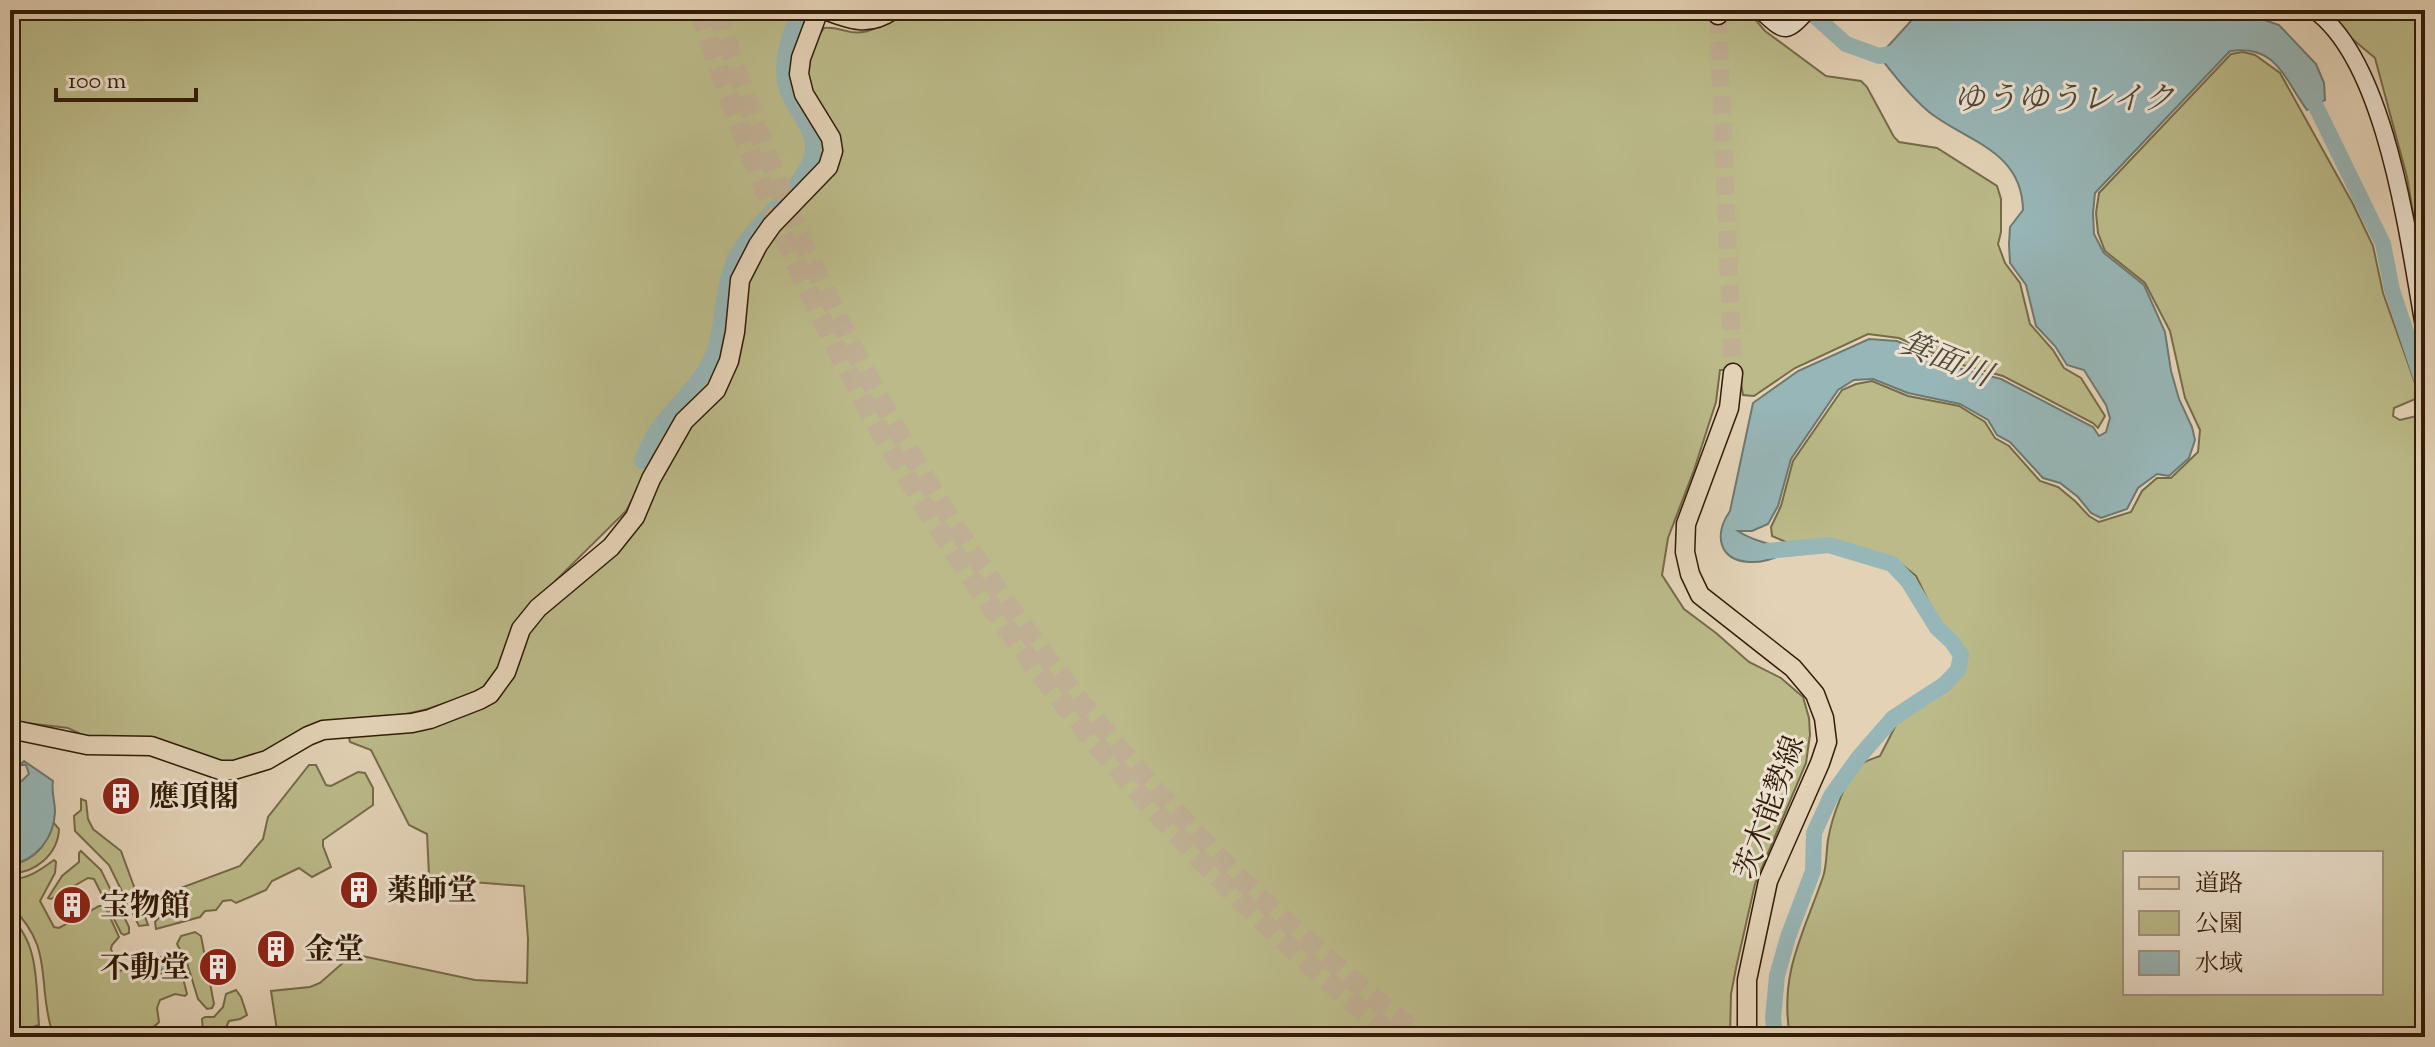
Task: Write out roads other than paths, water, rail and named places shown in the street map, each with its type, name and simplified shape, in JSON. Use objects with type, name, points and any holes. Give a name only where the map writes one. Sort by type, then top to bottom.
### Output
[{"type":"main road","points":[[10,729],[87,745],[151,746],[220,770],[234,770],[267,760],[323,730],[412,723],[430,719],[490,694],[506,672],[521,629],[538,608],[611,547],[635,517],[651,479],[684,421],[716,390],[729,361],[740,280],[758,245],[772,225],[828,167],[832,142],[804,94],[799,74],[801,58],[822,10],[859,21],[876,19],[893,10]]},
{"type":"main road","name":"茨木能勢線","points":[[1733,373],[1729,408],[1686,524],[1685,552],[1690,574],[1700,595],[1793,668],[1815,694],[1824,718],[1827,742],[1768,881],[1747,980],[1747,1037]]},
{"type":"street","points":[[1760,10],[1784,28],[1792,27],[1805,13]]},
{"type":"street","points":[[2314,10],[2334,26],[2347,44],[2361,67],[2370,92],[2396,175],[2425,332]]},
{"type":"water","name":"ゆうゆうレイク","points":[[1921,10],[2236,10],[2279,25],[2316,64],[2324,83],[2325,100],[2307,110],[2278,66],[2269,58],[2246,50],[2230,51],[2095,193],[2094,234],[2104,253],[2144,285],[2165,332],[2171,371],[2195,440],[2189,458],[2169,476],[2157,474],[2138,488],[2127,509],[2101,518],[2091,513],[2078,497],[2060,483],[2043,478],[2010,442],[1997,435],[1988,420],[1960,404],[1908,393],[1873,379],[1854,380],[1838,390],[1791,459],[1778,506],[1768,524],[1752,531],[1738,531],[1761,542],[1786,546],[1787,553],[1759,562],[1739,560],[1725,551],[1721,537],[1730,511],[1753,403],[1798,371],[1869,339],[1897,341],[1958,368],[2001,379],[2093,427],[2099,436],[2106,432],[2110,418],[2106,405],[2084,370],[2067,365],[2055,346],[2036,326],[2026,285],[2010,263],[2010,227],[2023,210],[2020,190],[2013,174],[1990,150],[1929,112],[1879,56]]},
{"type":"water","points":[[24,761],[53,781],[54,822],[42,847],[28,859],[10,865],[10,792],[29,774],[26,765],[20,765]]},
{"type":"water","points":[[170,955],[173,966],[149,974],[147,960]]},
{"type":"waterway","points":[[642,461],[655,433],[708,366],[717,342],[729,275],[740,250],[797,184],[811,159],[812,139],[787,90],[784,72],[788,44],[800,10]]},
{"type":"waterway","name":"箕面川","points":[[1808,10],[1846,44],[1879,56],[1897,53]]},
{"type":"waterway","points":[[2306,86],[2383,244],[2392,290],[2425,389]]},
{"type":"waterway","name":"箕面川","points":[[1767,551],[1829,545],[1892,564],[1908,581],[1937,628],[1961,655],[1958,670],[1945,684],[1893,718],[1831,796],[1814,833],[1813,871],[1777,976],[1773,1018],[1775,1037]]},
{"type":"tunnel","points":[[700,10],[741,131],[810,296],[872,417],[942,534],[1019,646],[1103,753],[1194,854],[1292,949],[1395,1037]]},
{"type":"tunnel","points":[[717,10],[757,130],[805,247],[860,361],[921,471],[989,578],[1064,680],[1144,777],[1277,913],[1422,1037]]},
{"type":"tunnel","points":[[1718,15],[1733,373]]},
{"type":"place","name":"應頂閣","points":[[121,796]]},
{"type":"place","name":"薬師堂","points":[[359,890]]},
{"type":"place","name":"宝物館","points":[[72,905]]},
{"type":"place","name":"金堂","points":[[276,949]]},
{"type":"place","name":"不動堂","points":[[218,967]]}]
